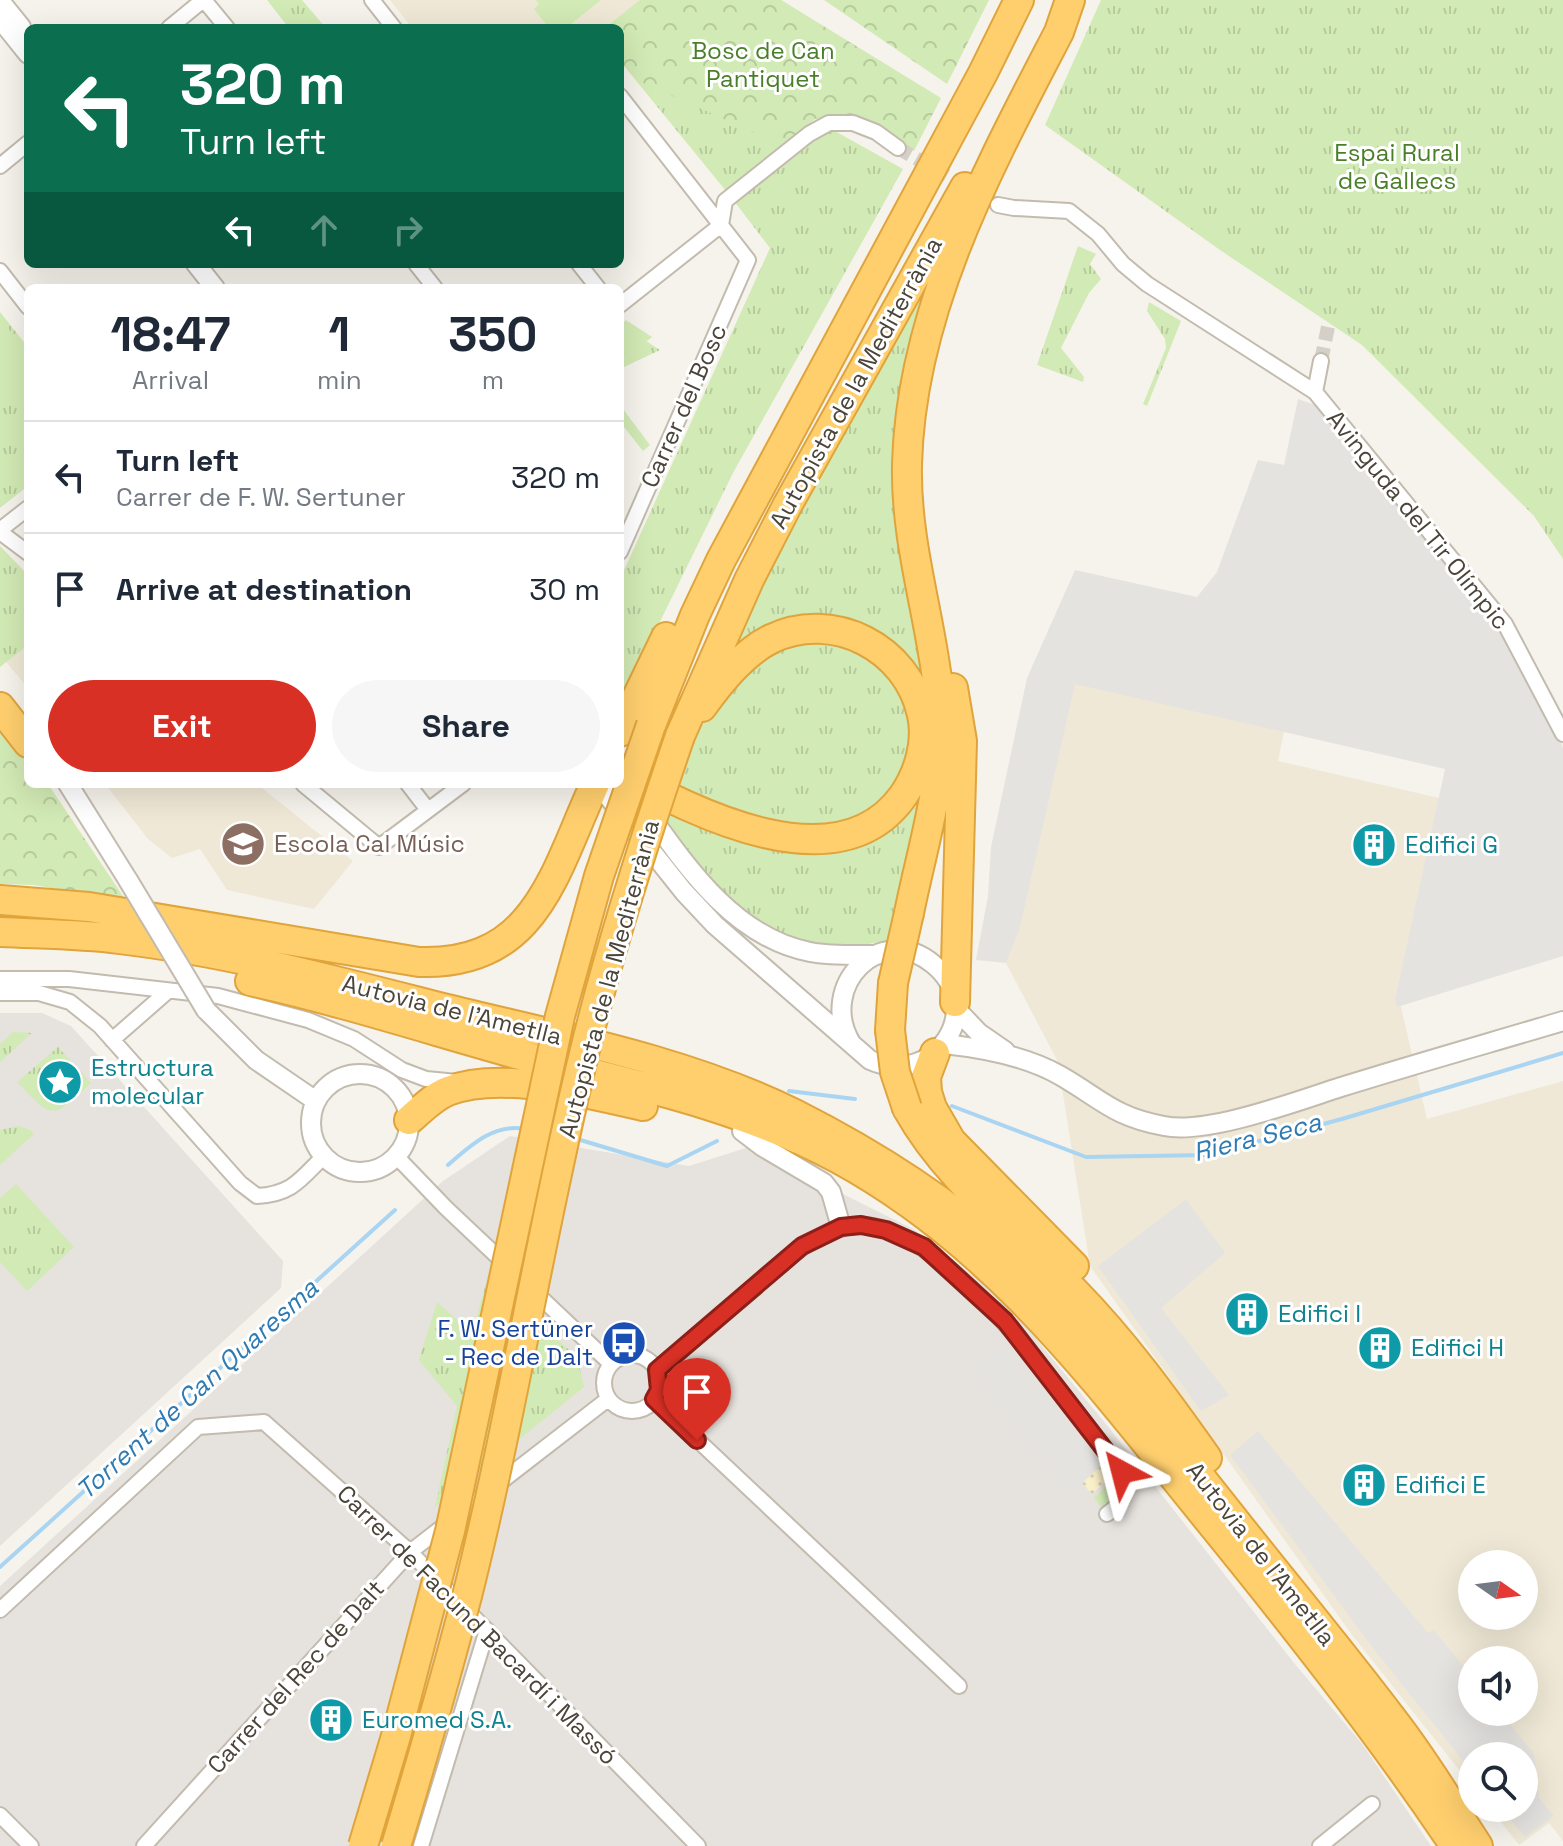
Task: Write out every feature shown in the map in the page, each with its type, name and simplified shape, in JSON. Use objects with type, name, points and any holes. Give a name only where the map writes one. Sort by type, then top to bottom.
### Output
[{"type":"highway","name":"Autopista de la Mediterrània","points":[[363,1846],[396,1736],[450,1531],[560,1016],[599,876],[651,725],[695,615],[721,560],[935,164],[1019,0]]},
{"type":"highway","name":"Autopista de la Mediterrània","points":[[396,1846],[467,1595],[584,1053],[628,894],[680,736],[714,654],[775,529],[991,152],[1051,23],[1068,0]]},
{"type":"highway","points":[[991,152],[929,329],[915,385],[907,463],[909,530],[935,673],[941,737],[935,802],[893,983],[890,1021],[895,1072],[907,1108],[921,1133],[953,1174],[1115,1334],[1372,1680],[1399,1727]]},
{"type":"highway","points":[[624,725],[681,606],[825,339],[905,200],[935,164]]},
{"type":"highway","points":[[915,568],[938,630],[958,709],[962,741],[955,1006]]},
{"type":"highway","points":[[624,775],[738,825],[786,838],[820,840],[853,832],[890,810],[901,799],[916,772],[924,736],[917,699],[900,668],[865,639],[818,629],[785,634],[751,651],[708,698],[680,736]]},
{"type":"highway","points":[[0,707],[24,738]]},
{"type":"highway","points":[[0,900],[89,907],[419,962],[463,960],[498,946],[524,924],[552,880],[595,788]]},
{"type":"highway","name":"Autovia de l'Ametlla","points":[[0,932],[117,938],[171,946],[397,996],[610,1049],[696,1074],[767,1101],[843,1139],[925,1190],[993,1243],[1074,1324],[1151,1415],[1399,1727],[1478,1846]]},
{"type":"highway","name":"Autovia de l'Ametlla","points":[[0,951],[165,963],[259,983],[732,1113],[802,1142],[869,1177],[913,1205],[984,1261],[1062,1340],[1255,1577],[1455,1846]]},
{"type":"highway","points":[[940,1049],[926,1077],[927,1092],[932,1108],[951,1141],[1075,1267],[1117,1323],[1142,1370]]},
{"type":"highway","points":[[409,1120],[447,1092],[483,1084],[537,1086],[602,1097],[742,1131],[799,1153],[913,1205]]},
{"type":"street","points":[[174,24],[204,0],[224,24]]},
{"type":"street","points":[[372,0],[391,24]]},
{"type":"street","points":[[0,1],[24,30]]},
{"type":"street","points":[[0,19],[24,49]]},
{"type":"street","points":[[624,101],[721,225]]},
{"type":"street","points":[[624,302],[721,225],[725,201],[809,134],[829,123],[853,123],[876,132],[898,148]]},
{"type":"street","points":[[0,166],[24,146]]},
{"type":"street","name":"Avinguda del Tir Olímpic","points":[[998,205],[1069,211],[1098,234],[1123,264],[1147,284],[1315,392],[1505,624],[1563,734]]},
{"type":"street","name":"Carrer del Bosc","points":[[625,522],[748,260],[721,225]]},
{"type":"street","points":[[199,268],[212,284]]},
{"type":"street","points":[[214,268],[227,284]]},
{"type":"street","points":[[419,268],[432,284]]},
{"type":"street","points":[[582,268],[595,284]]},
{"type":"street","points":[[0,271],[24,302]]},
{"type":"street","name":"Avinguda del Tir Olímpic","points":[[1315,392],[1321,361]]},
{"type":"street","points":[[24,511],[0,531],[24,550]]},
{"type":"street","points":[[0,694],[24,726]]},
{"type":"street","points":[[624,778],[707,887],[740,920],[768,937],[809,952],[877,955],[908,952],[928,959],[949,982],[955,1006],[953,1027],[940,1049]]},
{"type":"street","points":[[70,788],[206,1010],[256,1060],[316,1101]]},
{"type":"street","points":[[308,788],[379,847],[458,788]]},
{"type":"street","points":[[411,788],[428,810]]},
{"type":"street","points":[[600,788],[684,892],[715,925],[863,1056],[886,1066],[912,1066],[940,1049],[965,1046],[1026,1061]]},
{"type":"street","points":[[851,1043],[840,1014],[842,993],[852,974],[877,955]]},
{"type":"street","points":[[0,979],[69,979],[218,996],[308,1020],[354,1039],[402,1070],[426,1079],[483,1084]]},
{"type":"street","points":[[112,1040],[168,991]]},
{"type":"street","points":[[0,993],[39,993],[70,1002],[100,1026],[240,1183],[257,1196],[279,1195],[324,1156]]},
{"type":"street","points":[[955,1006],[997,1047],[1061,1076],[1126,1117],[1168,1127],[1213,1123],[1272,1109],[1563,1021]]},
{"type":"street","points":[[363,1074],[377,1077],[399,1094],[409,1120],[408,1133],[396,1156],[384,1166],[368,1172],[352,1172],[324,1156],[314,1140],[311,1120],[316,1101],[324,1089],[336,1080],[363,1074]]},
{"type":"street","points":[[742,1131],[824,1183],[831,1192],[841,1227]]},
{"type":"street","points":[[396,1156],[446,1208],[610,1363]]},
{"type":"street","points":[[657,1370],[802,1246],[841,1227],[861,1225],[886,1230],[924,1247],[1005,1321],[1122,1472],[1125,1496],[1107,1514]]},
{"type":"street","points":[[635,1355],[648,1359],[657,1370],[659,1390],[644,1408],[631,1411],[618,1408],[608,1399],[603,1381],[610,1363],[622,1356],[635,1355]]},
{"type":"street","name":"Carrer del Rec de Dalt","points":[[144,1846],[410,1552],[608,1399]]},
{"type":"street","points":[[654,1399],[959,1686]]},
{"type":"street","name":"Carrer de Facund Bacardí i Massó","points":[[0,1610],[198,1427],[264,1422],[410,1552],[698,1846]]},
{"type":"street","points":[[421,1846],[487,1630]]},
{"type":"street","points":[[1320,1846],[1372,1804]]},
{"type":"street","points":[[0,1815],[31,1846]]},
{"type":"shaded area","points":[[390,0],[640,0],[610,24],[409,24]]},
{"type":"shaded area","points":[[1298,399],[1321,407],[1468,586],[1521,661],[1560,739],[1563,748],[1563,956],[1397,1007],[1395,1000],[1445,769],[1075,684],[1020,927],[1006,963],[976,960],[988,896],[991,847],[1027,678],[1075,570],[1197,597],[1217,572],[1258,460],[1284,465]]},
{"type":"shaded area","points":[[24,648],[24,683],[6,662]]},
{"type":"shaded area","points":[[1072,676],[1285,727],[1278,761],[1448,800],[1401,1007],[1427,1119],[1563,1081],[1563,1841],[1549,1823],[1519,1845],[1501,1822],[1538,1822],[1538,1742],[1458,1742],[1458,1768],[1352,1635],[1090,1266],[1058,1062],[1006,963]]},
{"type":"shaded area","name":"Escola Cal Músic","points":[[108,788],[262,788],[353,861],[314,909],[227,890],[200,849],[172,858],[148,839]]},
{"type":"shaded area","points":[[0,1013],[42,1013],[71,1026],[283,1261],[281,1288],[0,1546]]},
{"type":"shaded area","points":[[510,1136],[689,1166],[749,1147],[915,1230],[1006,1302],[1363,1745],[1431,1846],[0,1846],[0,1586],[443,1181]]},
{"type":"shaded area","points":[[1186,1199],[1225,1253],[1161,1308],[1229,1395],[1201,1411],[1098,1266]]},
{"type":"shaded area","points":[[1002,1346],[1103,1464],[1067,1496],[967,1371]]},
{"type":"shaded area","points":[[1258,1431],[1428,1633],[1434,1630],[1458,1660],[1458,1726],[1511,1726],[1524,1742],[1458,1742],[1458,1754],[1373,1648],[1230,1455]]},
{"type":"shaded area","points":[[1538,1789],[1539,1798],[1554,1816],[1525,1837],[1513,1822],[1538,1822]]},
{"type":"green space","points":[[267,0],[302,0],[323,24],[286,24]]},
{"type":"green space","points":[[536,0],[601,0],[571,24],[546,24],[534,9],[539,4]]},
{"type":"green space","name":"Bosc de Can Pantiquet","points":[[640,0],[781,0],[905,77],[845,115],[815,119],[726,191],[624,66],[624,24],[610,24]]},
{"type":"green space","name":"Bosc de Can Pantiquet","points":[[640,0],[781,0],[941,98],[914,151],[845,115],[815,119],[782,145],[637,80],[624,65],[624,24],[610,24]]},
{"type":"green space","points":[[824,0],[989,0],[947,84]]},
{"type":"green space","name":"Espai Rural de Gallecs","points":[[1101,0],[1563,0],[1563,559],[1534,516],[1362,345],[1220,250],[1045,125]]},
{"type":"green space","points":[[833,130],[903,169],[734,471],[624,695],[624,570],[770,248],[734,201],[821,133]]},
{"type":"green space","points":[[952,241],[914,360],[936,745],[894,940],[841,947],[805,944],[780,936],[736,907],[664,826],[672,805],[787,846],[913,794],[912,669],[788,625],[735,645],[810,490]]},
{"type":"green space","points":[[1078,246],[1096,254],[1090,264],[1101,279],[1089,293],[1061,348],[1084,377],[1083,382],[1037,365]]},
{"type":"green space","points":[[1149,302],[1181,321],[1147,406],[1143,404],[1166,348],[1165,339],[1147,311]]},
{"type":"green space","points":[[0,312],[24,342],[24,489],[0,508]]},
{"type":"green space","points":[[0,318],[24,348],[24,386],[0,405]]},
{"type":"green space","points":[[626,320],[652,337],[624,359]]},
{"type":"green space","points":[[646,341],[660,350],[624,367],[624,359]]},
{"type":"green space","points":[[624,410],[650,445],[643,451],[624,427]]},
{"type":"green space","points":[[0,546],[24,571],[24,648],[0,667]]},
{"type":"green space","points":[[807,638],[874,654],[914,716],[914,747],[888,800],[859,821],[785,828],[679,787],[698,731],[719,702],[758,659]]},
{"type":"green space","points":[[0,712],[24,748],[24,788],[51,788],[127,902],[34,885],[0,884]]},
{"type":"green space","points":[[13,1032],[32,1033],[0,1062],[0,1044]]},
{"type":"green space","points":[[58,1047],[91,1083],[69,1103],[54,1111],[39,1104],[17,1082]]},
{"type":"green space","points":[[19,1126],[34,1134],[0,1165],[0,1130]]},
{"type":"green space","points":[[16,1184],[74,1247],[27,1291],[0,1262],[0,1198]]},
{"type":"green space","points":[[488,1276],[577,1357],[584,1387],[435,1507],[457,1406],[419,1360],[437,1302],[472,1333]]},
{"type":"green space","points":[[1113,1480],[1115,1486],[1111,1500],[1101,1507],[1094,1498]]},
{"type":"sand","points":[[1103,1464],[1111,1477],[1092,1494],[1082,1483]]},
{"type":"waterway","name":"Riera Seca","points":[[952,1106],[1086,1157],[1207,1155],[1342,1119],[1563,1053]]},
{"type":"waterway","name":"Riera Seca","points":[[789,1091],[855,1099]]},
{"type":"waterway","name":"Torrent de Can Quaresma","points":[[448,1165],[493,1133],[503,1129],[525,1129]]},
{"type":"waterway","name":"Riera Seca","points":[[577,1139],[667,1166],[717,1141]]},
{"type":"waterway","name":"Torrent de Can Quaresma","points":[[0,1567],[395,1210]]},
{"type":"tunnel","points":[[898,148],[998,205]]},
{"type":"tunnel","points":[[1321,361],[1328,327]]},
{"type":"place","name":"Escola Cal Músic","points":[[243,844]]},
{"type":"place","name":"Edifici G","points":[[1374,845]]},
{"type":"place","name":"Estructura molecular","points":[[60,1082]]},
{"type":"place","name":"Edifici I","points":[[1247,1314]]},
{"type":"place","name":"F. W. Sertüner - Rec de Dalt","points":[[624,1343]]},
{"type":"place","name":"Edifici H","points":[[1380,1348]]},
{"type":"place","name":"Edifici E","points":[[1364,1485]]},
{"type":"place","name":"Euromed S.A.","points":[[331,1720]]},
{"type":"route","points":[[697,1440],[654,1399],[659,1390],[657,1370],[802,1246],[841,1227],[861,1225],[886,1230],[924,1247],[1005,1321],[1122,1472]]}]
